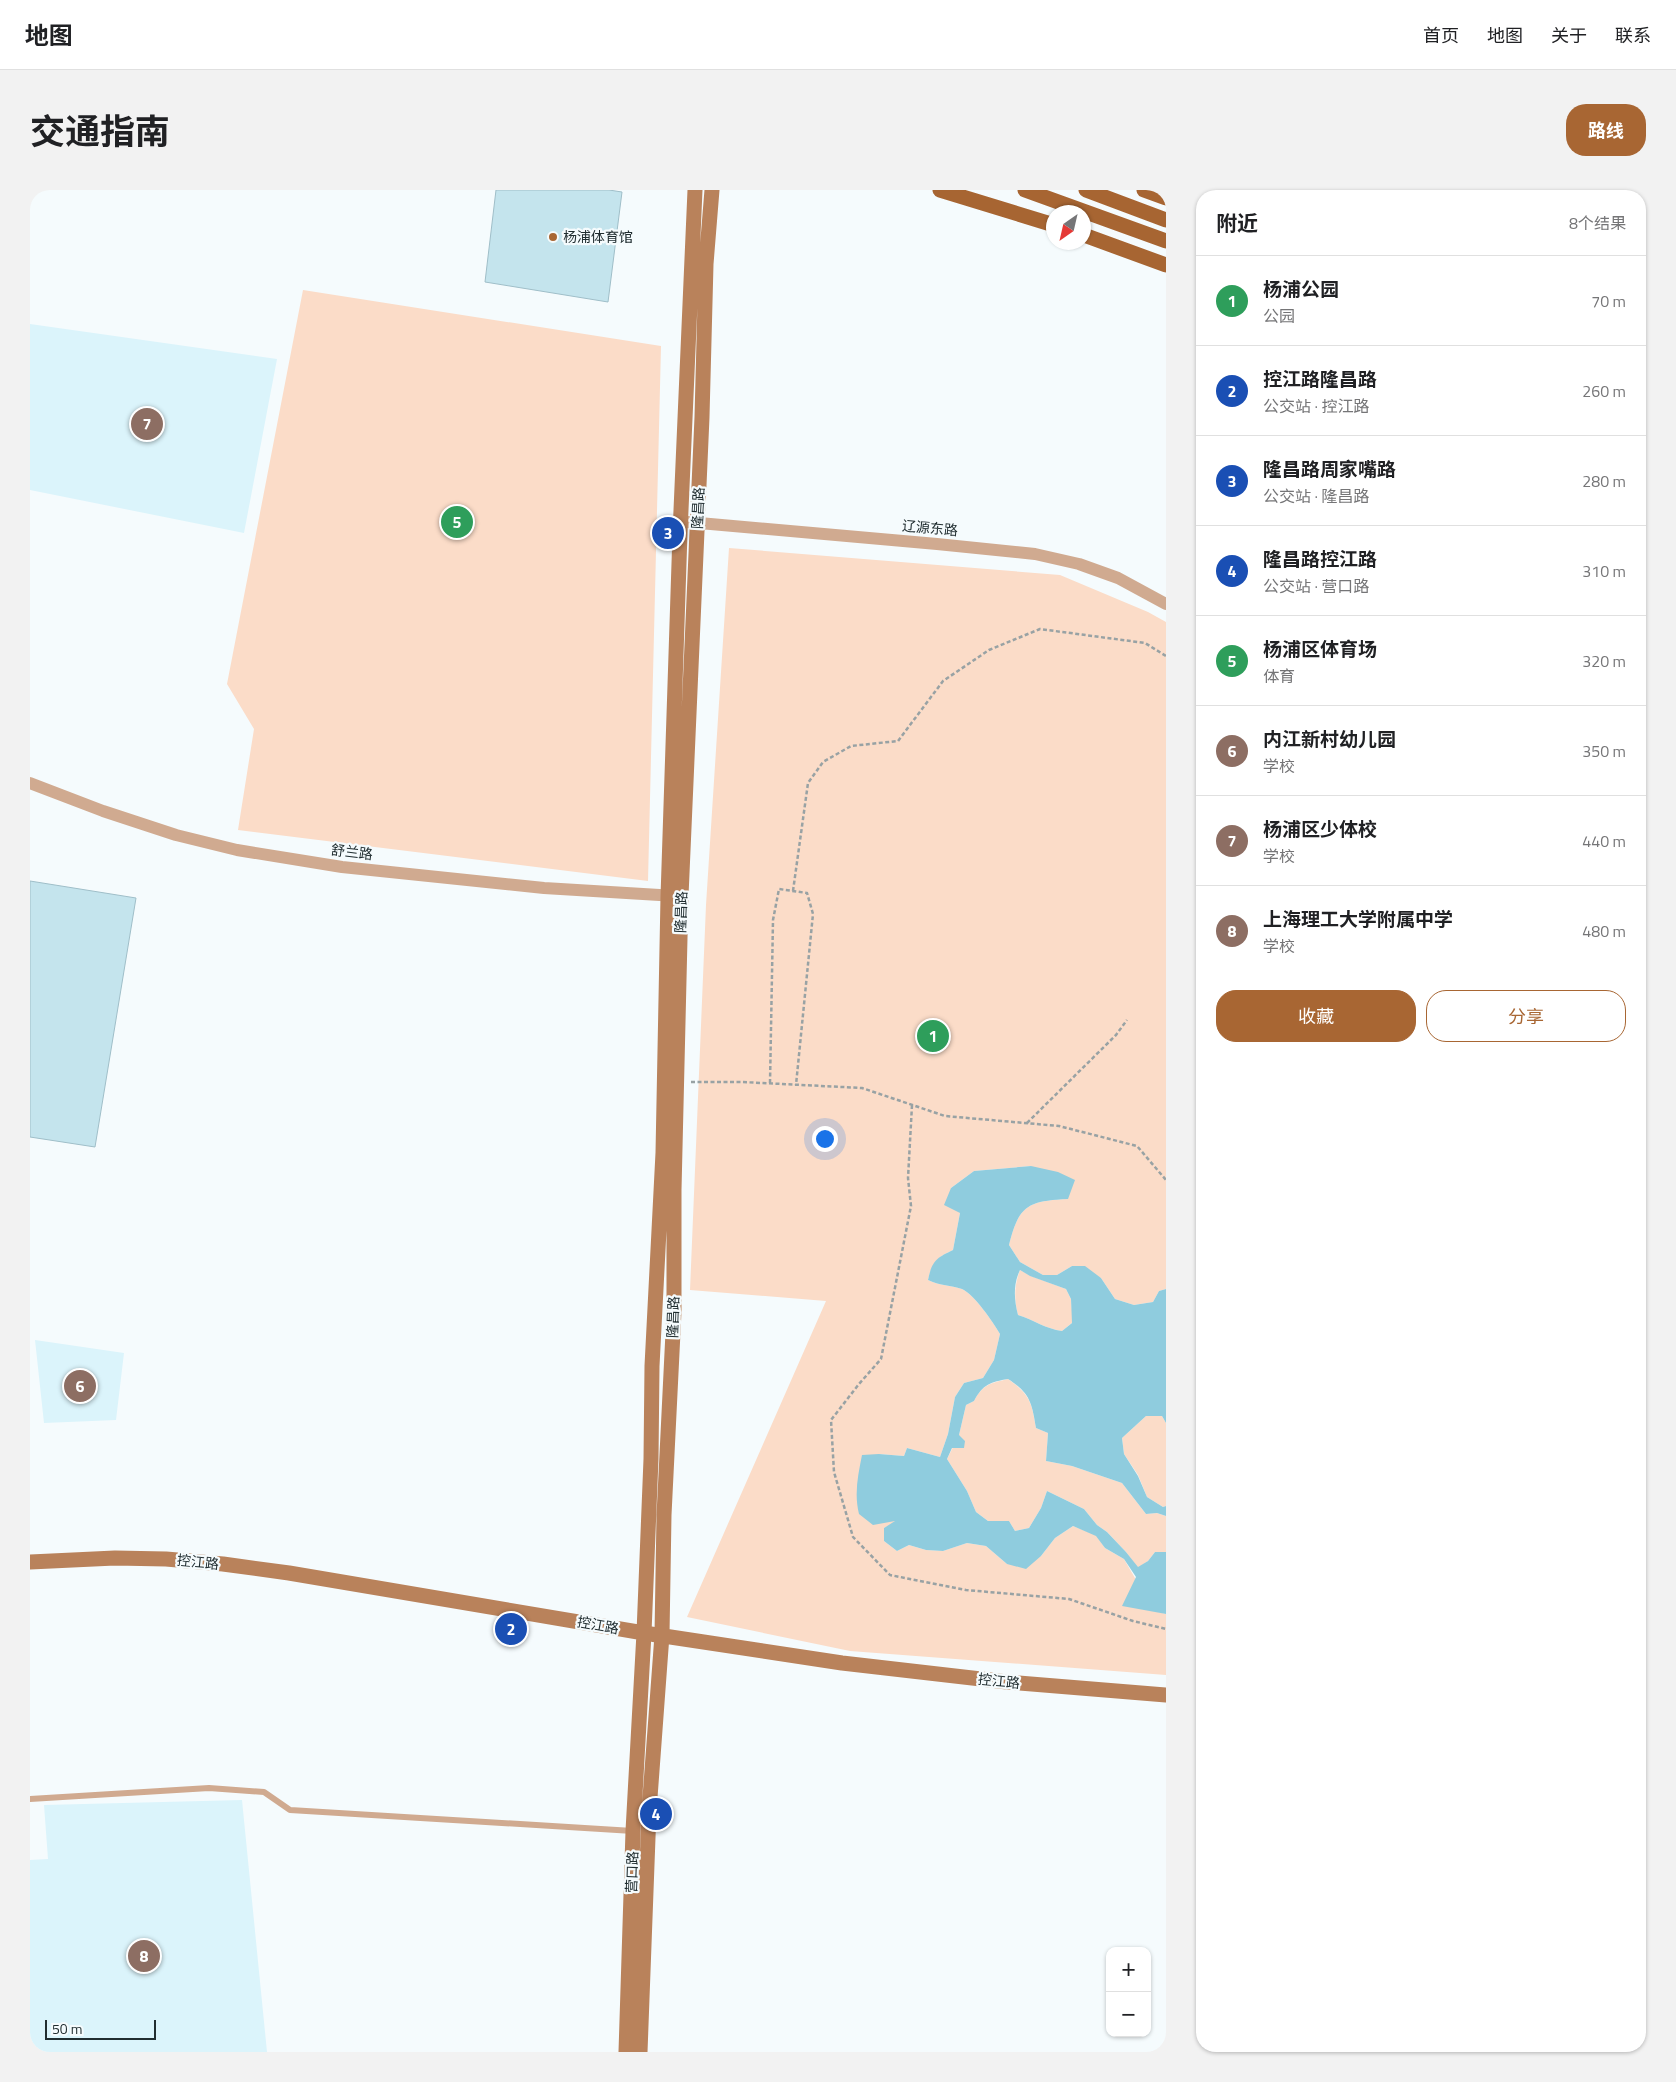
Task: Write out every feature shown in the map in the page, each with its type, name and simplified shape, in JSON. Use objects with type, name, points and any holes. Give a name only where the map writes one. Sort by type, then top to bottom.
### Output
[{"type":"main road","name":"隆昌路","points":[[662,1635],[664,1515],[674,1312],[677,1082],[675,896],[681,522],[695,190]]},
{"type":"main road","name":"隆昌路","points":[[644,1633],[651,1459],[652,1366],[675,896],[697,523],[706,264],[712,190]]},
{"type":"main road","points":[[940,190],[1046,222]]},
{"type":"main road","points":[[1025,190],[1166,241]]},
{"type":"main road","points":[[1086,190],[1166,220]]},
{"type":"main road","points":[[1144,190],[1166,198]]},
{"type":"main road","points":[[1091,237],[1166,264]]},
{"type":"main road","name":"控江路","points":[[30,1562],[115,1558],[166,1559],[224,1564],[308,1576],[644,1633],[842,1663],[1007,1682],[1166,1695]]},
{"type":"main road","name":"营口路","points":[[626,2052],[633,1831],[644,1633]]},
{"type":"main road","name":"营口路","points":[[640,2052],[649,1811],[662,1635]]},
{"type":"street","name":"辽源东路","points":[[681,522],[1035,554],[1079,564],[1118,578],[1166,604]]},
{"type":"street","name":"舒兰路","points":[[30,783],[103,811],[166,832],[237,850],[352,868],[544,888],[675,896]]},
{"type":"lane","points":[[30,1799],[209,1788],[264,1792],[290,1810],[633,1831]]},
{"type":"path","points":[[793,891],[808,783],[823,762],[851,746],[898,741],[943,681],[989,650],[1040,629],[1145,644],[1166,656]]},
{"type":"path","points":[[770,1083],[773,920],[779,889],[807,893],[812,914],[796,1085]]},
{"type":"path","points":[[1027,1123],[1116,1035],[1127,1020]]},
{"type":"path","points":[[677,1082],[770,1083],[862,1088],[946,1116],[1058,1126],[1137,1146],[1166,1180]]},
{"type":"path","points":[[912,1105],[908,1178],[911,1206],[881,1359],[830,1420],[834,1472],[853,1538],[890,1575],[966,1590],[1069,1599],[1166,1630]]},
{"type":"shaded area","points":[[303,290],[661,346],[648,881],[238,830],[254,729],[227,684]]},
{"type":"shaded area","points":[[30,324],[277,359],[244,533],[30,490]]},
{"type":"shaded area","points":[[729,548],[1060,575],[1148,612],[1166,622],[1166,1289],[1159,1291],[1153,1302],[1134,1305],[1115,1299],[1101,1278],[1072,1266],[1057,1275],[1043,1275],[1020,1262],[1009,1245],[1017,1221],[1022,1213],[1034,1204],[1043,1201],[1068,1199],[1031,1166],[974,1171],[951,1188],[960,1213],[953,1250],[936,1261],[931,1269],[928,1280],[962,1289],[977,1302],[1000,1334],[994,1360],[983,1378],[964,1383],[955,1397],[948,1434],[940,1457],[907,1448],[904,1456],[879,1454],[897,1521],[884,1528],[884,1541],[897,1551],[909,1545],[926,1550],[943,1551],[967,1543],[986,1546],[1007,1564],[1041,1556],[1055,1538],[1073,1526],[1096,1535],[1105,1548],[1124,1559],[1154,1611],[1166,1614],[1166,1675],[850,1651],[687,1617],[826,1301],[690,1290],[706,905]]},
{"type":"shaded area","points":[[1020,1270],[1066,1289],[1071,1299],[1073,1322],[1062,1331],[1018,1315],[1015,1292]]},
{"type":"shaded area","points":[[35,1340],[124,1353],[116,1420],[44,1423]]},
{"type":"shaded area","points":[[1008,1379],[1021,1389],[1029,1400],[1036,1428],[1048,1433],[1046,1461],[1072,1466],[1122,1483],[1146,1514],[1157,1513],[1166,1516],[1166,1552],[1155,1552],[1148,1561],[1138,1568],[1126,1552],[1107,1532],[1097,1525],[1084,1509],[1047,1491],[1041,1508],[1029,1528],[1015,1531],[1009,1521],[988,1521],[976,1512],[967,1491],[947,1459],[959,1435],[966,1405],[974,1401],[988,1385]]},
{"type":"shaded area","points":[[1146,1416],[1162,1416],[1166,1423],[1166,1506],[1163,1507],[1147,1497],[1138,1475],[1124,1454],[1122,1438]]},
{"type":"shaded area","points":[[242,1800],[267,2052],[30,2052],[30,1860],[48,1859],[44,1805]]},
{"type":"water","points":[[1031,1166],[1058,1172],[1075,1180],[1068,1199],[1043,1201],[1027,1208],[1022,1213],[1017,1221],[1009,1245],[1020,1262],[1043,1275],[1057,1275],[1072,1266],[1085,1266],[1101,1278],[1115,1299],[1134,1305],[1153,1302],[1159,1291],[1166,1289],[1166,1423],[1162,1416],[1146,1416],[1122,1438],[1124,1454],[1138,1476],[1147,1497],[1163,1507],[1166,1506],[1166,1516],[1157,1513],[1146,1514],[1122,1483],[1072,1466],[1046,1461],[1048,1433],[1036,1428],[1029,1399],[1021,1389],[1008,1379],[997,1381],[984,1387],[974,1401],[966,1405],[959,1435],[965,1441],[964,1448],[952,1448],[947,1459],[967,1491],[976,1512],[988,1521],[1009,1521],[1015,1531],[1029,1528],[1041,1508],[1047,1491],[1084,1509],[1138,1567],[1148,1561],[1155,1552],[1166,1552],[1166,1614],[1122,1606],[1136,1577],[1124,1559],[1105,1548],[1096,1536],[1073,1526],[1055,1538],[1041,1556],[1026,1569],[1007,1564],[986,1546],[967,1543],[943,1551],[926,1550],[909,1545],[897,1551],[884,1541],[884,1528],[895,1521],[873,1525],[859,1514],[857,1492],[862,1455],[904,1456],[907,1448],[940,1457],[948,1434],[955,1397],[964,1383],[983,1378],[994,1360],[1000,1334],[977,1302],[962,1289],[928,1280],[933,1264],[942,1255],[953,1250],[960,1213],[944,1205],[951,1188],[974,1171]],"holes":[[[1020,1270],[1030,1276],[1066,1289],[1071,1299],[1072,1323],[1062,1331],[1018,1315],[1015,1292],[1016,1281]]]},
{"type":"building","name":"杨浦体育馆","points":[[496,190],[609,190],[622,192],[608,302],[485,282]]},
{"type":"building","points":[[30,881],[136,898],[95,1147],[30,1137]]},
{"type":"place","name":"杨浦体育馆","points":[[553,237]]},
{"type":"place","name":"杨浦区少体校","points":[[147,424]]},
{"type":"place","name":"杨浦区体育场","points":[[457,522]]},
{"type":"place","name":"隆昌路周家嘴路","points":[[668,533]]},
{"type":"place","name":"杨浦公园","points":[[933,1036]]},
{"type":"place","name":"内江新村幼儿园","points":[[80,1386]]},
{"type":"place","name":"控江路隆昌路","points":[[511,1629]]},
{"type":"place","name":"隆昌路控江路","points":[[656,1814]]},
{"type":"place","name":"上海理工大学附属中学","points":[[144,1956]]}]
